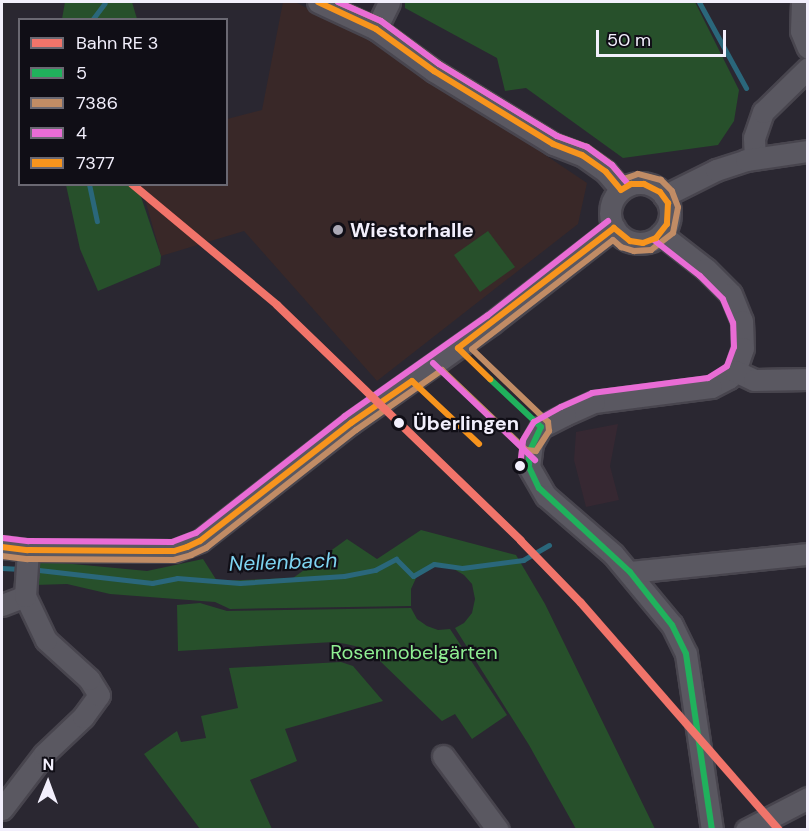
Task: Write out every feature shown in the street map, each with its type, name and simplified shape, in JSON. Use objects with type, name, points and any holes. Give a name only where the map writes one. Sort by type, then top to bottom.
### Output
[{"type":"street","points":[[318,2],[376,29],[434,71],[553,144],[582,155],[606,172],[621,190]]},
{"type":"street","points":[[376,29],[390,2]]},
{"type":"street","points":[[802,2],[801,31],[807,48]]},
{"type":"street","points":[[755,158],[754,138],[763,112],[807,68]]},
{"type":"street","points":[[664,196],[716,170],[755,158],[807,151]]},
{"type":"street","points":[[631,184],[644,184],[656,188],[664,196],[669,214],[661,234],[650,241],[636,242],[625,239],[614,228],[610,209],[621,190],[631,184]]},
{"type":"street","points":[[2,605],[26,571],[174,550],[200,541],[351,423],[492,323],[614,228]]},
{"type":"street","points":[[661,234],[706,269],[731,294],[742,321],[743,348],[735,371],[729,378],[711,387],[594,402],[541,427],[532,443],[529,467],[546,496],[630,572],[672,625],[686,654],[711,830]]},
{"type":"street","points":[[735,371],[753,380],[807,379]]},
{"type":"street","points":[[2,547],[26,571],[46,640],[89,679],[99,695],[83,717],[44,754],[2,809]]},
{"type":"street","points":[[630,572],[807,554]]},
{"type":"street","points":[[443,756],[498,830]]},
{"type":"street","points":[[746,830],[807,798]]},
{"type":"shaded area","points":[[283,2],[295,2],[387,49],[587,183],[578,224],[377,381],[244,231],[161,256],[141,186],[228,186],[228,119],[262,110]]},
{"type":"shaded area","points":[[618,424],[610,466],[619,500],[586,507],[574,460],[576,432]]},
{"type":"green space","points":[[65,2],[132,2],[137,18],[62,18]]},
{"type":"green space","points":[[405,2],[695,2],[739,90],[734,121],[718,145],[623,158],[526,88],[505,91],[497,58],[405,8]]},
{"type":"green space","points":[[66,186],[137,186],[161,256],[160,265],[98,291],[80,249]]},
{"type":"green space","points":[[488,231],[515,267],[480,292],[454,255]]},
{"type":"green space","points":[[421,530],[516,555],[545,604],[655,829],[576,829],[529,745],[455,628],[464,623],[472,613],[475,599],[472,584],[464,575],[452,568],[440,566],[430,568],[417,576],[411,589],[411,606],[230,609],[215,602],[110,594],[67,584],[34,585],[31,560],[147,571],[203,559],[217,581],[293,578],[347,539],[377,559]]},
{"type":"green space","name":"Rosennobelgärten","points":[[200,603],[227,611],[411,608],[417,619],[427,626],[438,630],[450,629],[507,715],[472,739],[455,714],[442,721],[380,661],[359,647],[346,644],[334,642],[178,651],[177,605]]},
{"type":"green space","points":[[341,662],[353,666],[383,701],[285,729],[297,761],[250,780],[272,829],[200,829],[144,754],[177,731],[181,742],[206,738],[201,716],[238,708],[229,668]]},
{"type":"waterway","name":"Nellenbach","points":[[699,2],[746,88]]},
{"type":"waterway","points":[[94,18],[105,3]]},
{"type":"waterway","points":[[89,186],[97,221]]},
{"type":"waterway","name":"Nellenbach","points":[[30,569],[152,583],[177,578],[240,583],[344,576],[375,570],[396,559],[413,576],[434,564],[462,568],[523,560],[549,545]]},
{"type":"waterway","name":"Nellenbach","points":[[2,568],[21,569]]},
{"type":"transit line","name":"7377","points":[[318,2],[376,29],[434,71],[553,144],[582,155],[606,172],[621,190],[631,184],[644,184],[660,192],[668,203],[667,224],[656,238],[643,243],[630,241],[614,228],[458,348],[490,379]]},
{"type":"transit line","name":"7386","points":[[2,556],[28,559],[174,560],[191,555],[206,548],[356,430],[442,370],[526,450],[536,451],[549,431],[548,422],[472,349],[613,240],[621,247],[634,251],[651,250],[673,233],[678,207],[672,191],[661,180],[638,174],[624,179],[612,165],[587,147],[557,136],[439,64],[381,21],[338,2]]},
{"type":"transit line","name":"4","points":[[338,2],[381,21],[439,64],[557,136],[587,147],[612,165],[628,184]]},
{"type":"transit line","points":[[134,186],[277,305],[521,541],[581,603],[779,830]]},
{"type":"transit line","name":"4","points":[[3,538],[29,541],[172,542],[196,533],[345,416],[487,316],[608,221]]},
{"type":"transit line","name":"4","points":[[520,466],[523,440],[534,422],[561,407],[592,393],[708,378],[727,366],[734,347],[733,323],[723,299],[700,276],[655,241]]},
{"type":"transit line","name":"4","points":[[433,363],[535,460]]},
{"type":"transit line","name":"5","points":[[490,379],[541,427]]},
{"type":"transit line","name":"7377","points":[[2,547],[28,550],[147,551],[174,551],[187,547],[200,541],[351,423],[412,381],[479,444]]},
{"type":"transit line","name":"5","points":[[541,427],[529,453],[529,467],[539,488],[630,572],[672,625],[686,654],[712,830]]},
{"type":"place","name":"Wiestorhalle","points":[[338,230]]},
{"type":"place","name":"Überlingen","points":[[399,423]]}]
